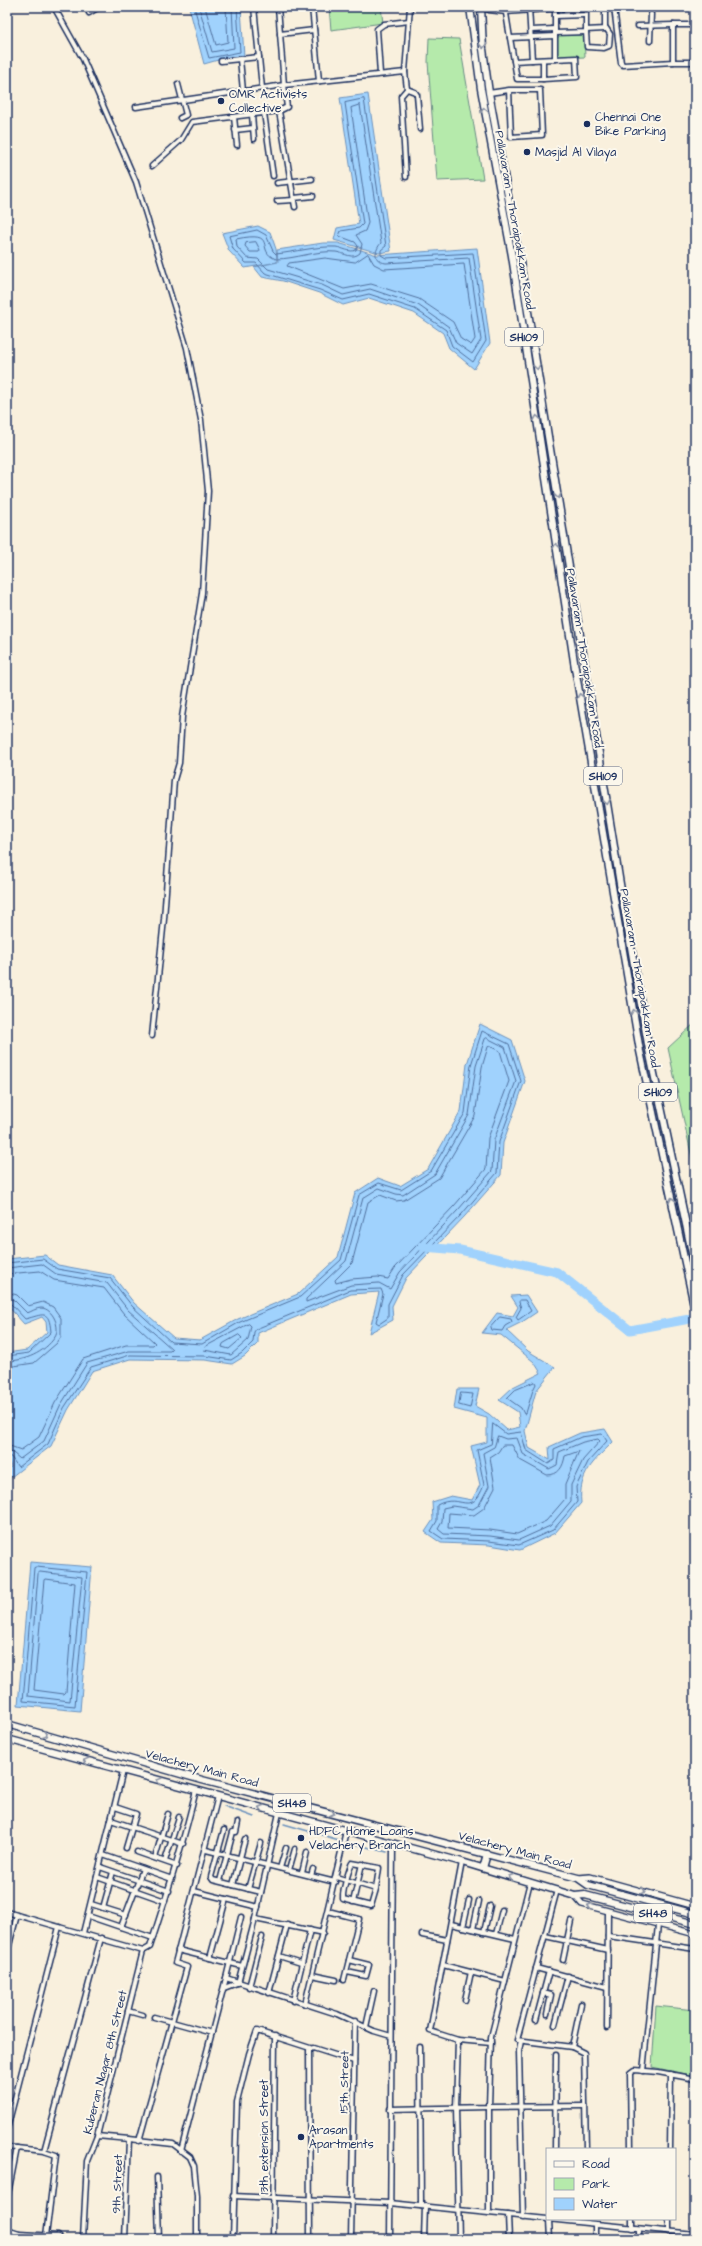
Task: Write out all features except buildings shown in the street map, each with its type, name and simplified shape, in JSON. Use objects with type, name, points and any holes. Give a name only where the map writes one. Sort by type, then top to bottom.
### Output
[{"type":"main road","name":"Pallavaram - Thoraipakkam Road","points":[[470,7],[481,90],[512,256],[577,682],[640,1051],[695,1310]]},
{"type":"main road","name":"Pallavaram - Thoraipakkam Road","points":[[481,7],[483,49],[489,93],[519,256],[624,911],[648,1050],[666,1126],[695,1267]]},
{"type":"main road","points":[[622,945],[630,943]]},
{"type":"main road","points":[[626,967],[634,966]]},
{"type":"main road","points":[[650,1096],[658,1094]]},
{"type":"main road","points":[[687,1273],[695,1271]]},
{"type":"main road","name":"Velachery Main Road","points":[[7,1724],[219,1784],[578,1878]]},
{"type":"main road","name":"Velachery Main Road","points":[[7,1739],[462,1862],[575,1896]]},
{"type":"main road","points":[[483,1868],[487,1854]]},
{"type":"main road","name":"SH48","points":[[578,1878],[588,1886],[695,1914]]},
{"type":"main road","name":"SH48","points":[[575,1896],[586,1895],[695,1924]]},
{"type":"street","points":[[54,7],[83,59],[136,182],[187,348],[201,420],[208,491],[202,593],[182,717],[179,763],[174,780],[164,919],[152,1036]]},
{"type":"street","points":[[89,13],[99,7]]},
{"type":"street","points":[[254,7],[262,88]]},
{"type":"street","points":[[152,166],[181,140],[192,122],[279,111],[287,107],[278,7]]},
{"type":"street","points":[[312,7],[319,81]]},
{"type":"street","points":[[406,178],[401,96],[407,89],[405,72],[410,7]]},
{"type":"street","points":[[490,8],[529,9],[573,7]]},
{"type":"street","points":[[586,7],[587,47],[606,48],[609,46],[610,34],[606,28],[605,7]]},
{"type":"street","points":[[614,7],[621,62],[623,65],[695,62]]},
{"type":"street","points":[[555,8],[555,59]]},
{"type":"street","points":[[505,9],[517,79],[543,79],[577,76],[576,58],[514,61]]},
{"type":"street","points":[[529,9],[532,60]]},
{"type":"street","points":[[650,41],[651,14]]},
{"type":"street","points":[[555,16],[586,15]]},
{"type":"street","points":[[380,74],[377,29],[384,24],[409,21]]},
{"type":"street","points":[[673,25],[673,62]]},
{"type":"street","points":[[638,26],[695,25]]},
{"type":"street","points":[[510,38],[601,30],[606,28]]},
{"type":"street","points":[[280,34],[314,30]]},
{"type":"street","points":[[531,30],[555,33]]},
{"type":"street","points":[[221,61],[259,57]]},
{"type":"street","points":[[240,59],[243,91]]},
{"type":"street","points":[[543,60],[543,79]]},
{"type":"street","points":[[136,107],[262,88],[405,72]]},
{"type":"street","points":[[178,84],[186,115],[180,118]]},
{"type":"street","points":[[407,89],[415,92],[417,95],[420,129]]},
{"type":"street","points":[[489,93],[509,90],[540,90],[542,136],[511,137],[509,90]]},
{"type":"street","points":[[279,111],[295,207]]},
{"type":"street","points":[[264,113],[273,176]]},
{"type":"street","points":[[252,115],[254,139]]},
{"type":"street","points":[[234,117],[237,145]]},
{"type":"street","points":[[235,130],[253,128]]},
{"type":"street","points":[[277,183],[312,179]]},
{"type":"street","points":[[277,201],[313,196]]},
{"type":"street","points":[[83,1933],[123,1771]]},
{"type":"street","points":[[7,1912],[142,1951],[150,1948],[177,1866],[196,1790]]},
{"type":"street","points":[[139,2141],[187,1966],[175,1963],[206,1850],[218,1796]]},
{"type":"street","points":[[115,1807],[136,1814],[126,1848]]},
{"type":"street","points":[[238,1983],[258,1907],[279,1813]]},
{"type":"street","points":[[155,1858],[168,1814]]},
{"type":"street","points":[[165,1861],[179,1817]]},
{"type":"street","points":[[112,1820],[183,1844]]},
{"type":"street","points":[[220,1881],[238,1822]]},
{"type":"street","points":[[224,1830],[211,1877],[213,1880],[261,1892]]},
{"type":"street","points":[[305,2004],[346,1831]]},
{"type":"street","points":[[233,1885],[245,1839]]},
{"type":"street","points":[[248,1889],[261,1843]]},
{"type":"street","points":[[390,2239],[390,2109],[394,1844]]},
{"type":"street","points":[[280,1868],[286,1848]]},
{"type":"street","points":[[290,1870],[296,1849]]},
{"type":"street","points":[[206,1850],[256,1861],[335,1882]]},
{"type":"street","points":[[137,1852],[177,1866]]},
{"type":"street","points":[[302,1874],[307,1852]]},
{"type":"street","points":[[103,1855],[172,1879]]},
{"type":"street","points":[[462,1862],[430,2031],[458,2040],[491,2043]]},
{"type":"street","points":[[352,1863],[362,1864],[379,1868],[372,1905],[343,1899],[352,1863]]},
{"type":"street","points":[[353,1902],[362,1864]]},
{"type":"street","points":[[100,1867],[169,1891]]},
{"type":"street","points":[[121,1927],[143,1869]]},
{"type":"street","points":[[311,1876],[313,1869]]},
{"type":"street","points":[[103,1908],[113,1872]]},
{"type":"street","points":[[97,1876],[165,1901]]},
{"type":"street","points":[[336,1877],[376,1889]]},
{"type":"street","points":[[578,1878],[590,1877],[695,1906]]},
{"type":"street","points":[[489,2213],[489,2107],[491,2043],[530,1882]]},
{"type":"street","points":[[557,1890],[517,2040],[572,2048],[584,2053],[586,2148]]},
{"type":"street","points":[[194,1891],[258,1907]]},
{"type":"street","points":[[575,1896],[582,1904],[695,1934]]},
{"type":"street","points":[[210,1958],[226,1899]]},
{"type":"street","points":[[463,1926],[469,1900]]},
{"type":"street","points":[[473,1929],[479,1901]]},
{"type":"street","points":[[91,1904],[126,1915]]},
{"type":"street","points":[[484,1932],[490,1906]]},
{"type":"street","points":[[496,1934],[502,1910]]},
{"type":"street","points":[[328,1911],[360,1918],[344,1980]]},
{"type":"street","points":[[607,2028],[608,1912]]},
{"type":"street","points":[[7,1953],[17,1915]]},
{"type":"street","points":[[88,1916],[153,1938]]},
{"type":"street","points":[[181,2151],[241,1917]]},
{"type":"street","points":[[255,1919],[323,1932]]},
{"type":"street","points":[[562,1960],[571,1921]]},
{"type":"street","points":[[451,1924],[515,1939]]},
{"type":"street","points":[[269,1993],[287,1925]]},
{"type":"street","points":[[643,2071],[655,1942],[658,1925]]},
{"type":"street","points":[[7,2129],[59,1927]]},
{"type":"street","points":[[293,2001],[310,1930]]},
{"type":"street","points":[[422,1935],[447,1940]]},
{"type":"street","points":[[545,1936],[608,1950]]},
{"type":"street","points":[[608,1936],[695,1949]]},
{"type":"street","points":[[44,2151],[101,1938]]},
{"type":"street","points":[[249,1987],[262,1938]]},
{"type":"street","points":[[178,1950],[242,1966]]},
{"type":"street","name":"Kuberan Nagar 8th Street","points":[[83,2239],[87,2161],[97,2136],[142,1951]]},
{"type":"street","points":[[279,1956],[301,1963]]},
{"type":"street","points":[[346,1972],[366,1976],[369,1965],[349,1960]]},
{"type":"street","points":[[443,1965],[505,1982]]},
{"type":"street","points":[[536,1968],[607,1987]]},
{"type":"street","points":[[536,2020],[549,1971]]},
{"type":"street","points":[[465,2000],[470,1972]]},
{"type":"street","points":[[312,1975],[336,1980]]},
{"type":"street","points":[[555,2025],[568,1976]]},
{"type":"street","points":[[226,1978],[249,1987],[355,2021],[366,2028],[391,2036]]},
{"type":"street","points":[[224,1988],[238,1983]]},
{"type":"street","points":[[366,2028],[374,1991]]},
{"type":"street","points":[[543,1993],[551,1996],[547,2014]]},
{"type":"street","points":[[572,2048],[581,2004]]},
{"type":"street","points":[[128,2011],[142,2015]]},
{"type":"street","points":[[154,2017],[212,2032]]},
{"type":"street","name":"15th Street","points":[[351,2239],[355,2021]]},
{"type":"street","points":[[233,2239],[233,2196],[237,2102],[249,2054],[257,2031],[354,2061]]},
{"type":"street","name":"13th extension Street","points":[[273,2239],[275,2036]]},
{"type":"street","points":[[458,2040],[456,2108],[459,2239]]},
{"type":"street","points":[[521,2041],[519,2051],[522,2106],[523,2217]]},
{"type":"street","points":[[420,2047],[424,2239]]},
{"type":"street","points":[[310,2048],[308,2053],[310,2086],[310,2239]]},
{"type":"street","points":[[555,2148],[556,2055]]},
{"type":"street","points":[[631,2148],[630,2073],[634,2070],[671,2074],[695,2079]]},
{"type":"street","points":[[670,2148],[671,2074]]},
{"type":"street","points":[[390,2109],[585,2106]]},
{"type":"street","points":[[97,2136],[129,2139]]},
{"type":"street","name":"9th Street","points":[[125,2239],[129,2139],[173,2144],[190,2157],[194,2166],[197,2196],[197,2239]]},
{"type":"street","points":[[7,2147],[44,2151],[54,2154],[57,2157],[46,2236]]},
{"type":"street","points":[[7,2200],[17,2148]]},
{"type":"street","points":[[157,2177],[159,2239]]},
{"type":"street","points":[[233,2196],[352,2200],[458,2209],[546,2220]]},
{"type":"street","points":[[508,2215],[509,2239]]},
{"type":"street","points":[[550,2239],[549,2220],[695,2234]]},
{"type":"street","points":[[632,2220],[632,2228]]},
{"type":"street","points":[[669,2220],[669,2232]]},
{"type":"street","points":[[595,2225],[595,2239]]},
{"type":"street","points":[[639,2229],[639,2239]]},
{"type":"street","points":[[7,2230],[19,2234],[58,2236],[61,2239]]},
{"type":"street","points":[[680,2233],[680,2239]]},
{"type":"street","points":[[19,2234],[19,2239]]},
{"type":"green space","points":[[329,7],[381,7],[383,23],[331,30]]},
{"type":"green space","points":[[557,35],[584,35],[585,57],[557,58]]},
{"type":"green space","points":[[429,38],[459,39],[483,179],[437,181],[428,62]]},
{"type":"green space","points":[[695,1023],[695,1172],[668,1048]]},
{"type":"green space","points":[[656,2006],[695,2010],[695,2076],[652,2067]]},
{"type":"water","points":[[189,7],[241,7],[244,57],[218,60],[204,64]]},
{"type":"water","points":[[368,94],[391,251],[379,253],[334,240],[337,228],[359,224],[340,98]]},
{"type":"water","points":[[258,226],[270,232],[276,249],[277,262],[245,268],[229,251],[222,233]]},
{"type":"water","points":[[323,243],[338,243],[377,255],[477,248],[490,343],[474,369],[449,348],[443,333],[414,313],[369,298],[343,305],[319,293],[283,281],[262,277],[254,267],[278,262],[277,250]]},
{"type":"water","points":[[480,1024],[512,1040],[525,1081],[503,1143],[501,1175],[465,1216],[406,1278],[392,1306],[393,1320],[369,1333],[379,1292],[351,1294],[258,1333],[258,1343],[245,1356],[232,1364],[205,1360],[130,1359],[92,1371],[68,1410],[51,1446],[11,1477],[7,1484],[7,1470],[11,1467],[7,1456],[7,1353],[27,1350],[47,1332],[46,1322],[42,1317],[24,1324],[7,1305],[7,1259],[45,1255],[58,1265],[112,1275],[134,1303],[174,1338],[200,1340],[238,1319],[298,1294],[338,1257],[355,1193],[378,1178],[400,1186],[428,1169],[461,1111],[467,1064]]},
{"type":"water","points":[[526,1295],[537,1312],[506,1330],[528,1351],[555,1367],[536,1391],[525,1431],[529,1448],[550,1460],[549,1447],[580,1433],[605,1429],[613,1442],[594,1462],[585,1476],[582,1484],[581,1503],[555,1533],[520,1550],[489,1545],[441,1543],[425,1532],[433,1520],[432,1502],[451,1496],[472,1500],[480,1485],[471,1446],[487,1442],[487,1418],[454,1409],[457,1389],[479,1389],[475,1406],[489,1414],[507,1430],[520,1427],[518,1412],[499,1400],[513,1387],[541,1373],[534,1362],[501,1335],[482,1333],[497,1313],[513,1316],[518,1307],[511,1296]]},
{"type":"water","points":[[30,1562],[92,1567],[80,1711],[18,1705]]},
{"type":"waterway","points":[[423,1247],[460,1250],[557,1272],[630,1330],[695,1318]]},
{"type":"waterway","points":[[224,1806],[254,1817]]},
{"type":"waterway","points":[[284,1824],[339,1840]]},
{"type":"waterway","points":[[346,1842],[387,1852]]},
{"type":"place","name":"OMR Activists Collective","points":[[221,101]]},
{"type":"place","name":"Chennai One Bike Parking","points":[[587,124]]},
{"type":"place","name":"Masjid Al Vilaya","points":[[527,152]]},
{"type":"place","name":"HDFC Home Loans Velachery Branch","points":[[301,1838]]},
{"type":"place","name":"Arasan Apartments","points":[[301,2137]]}]
